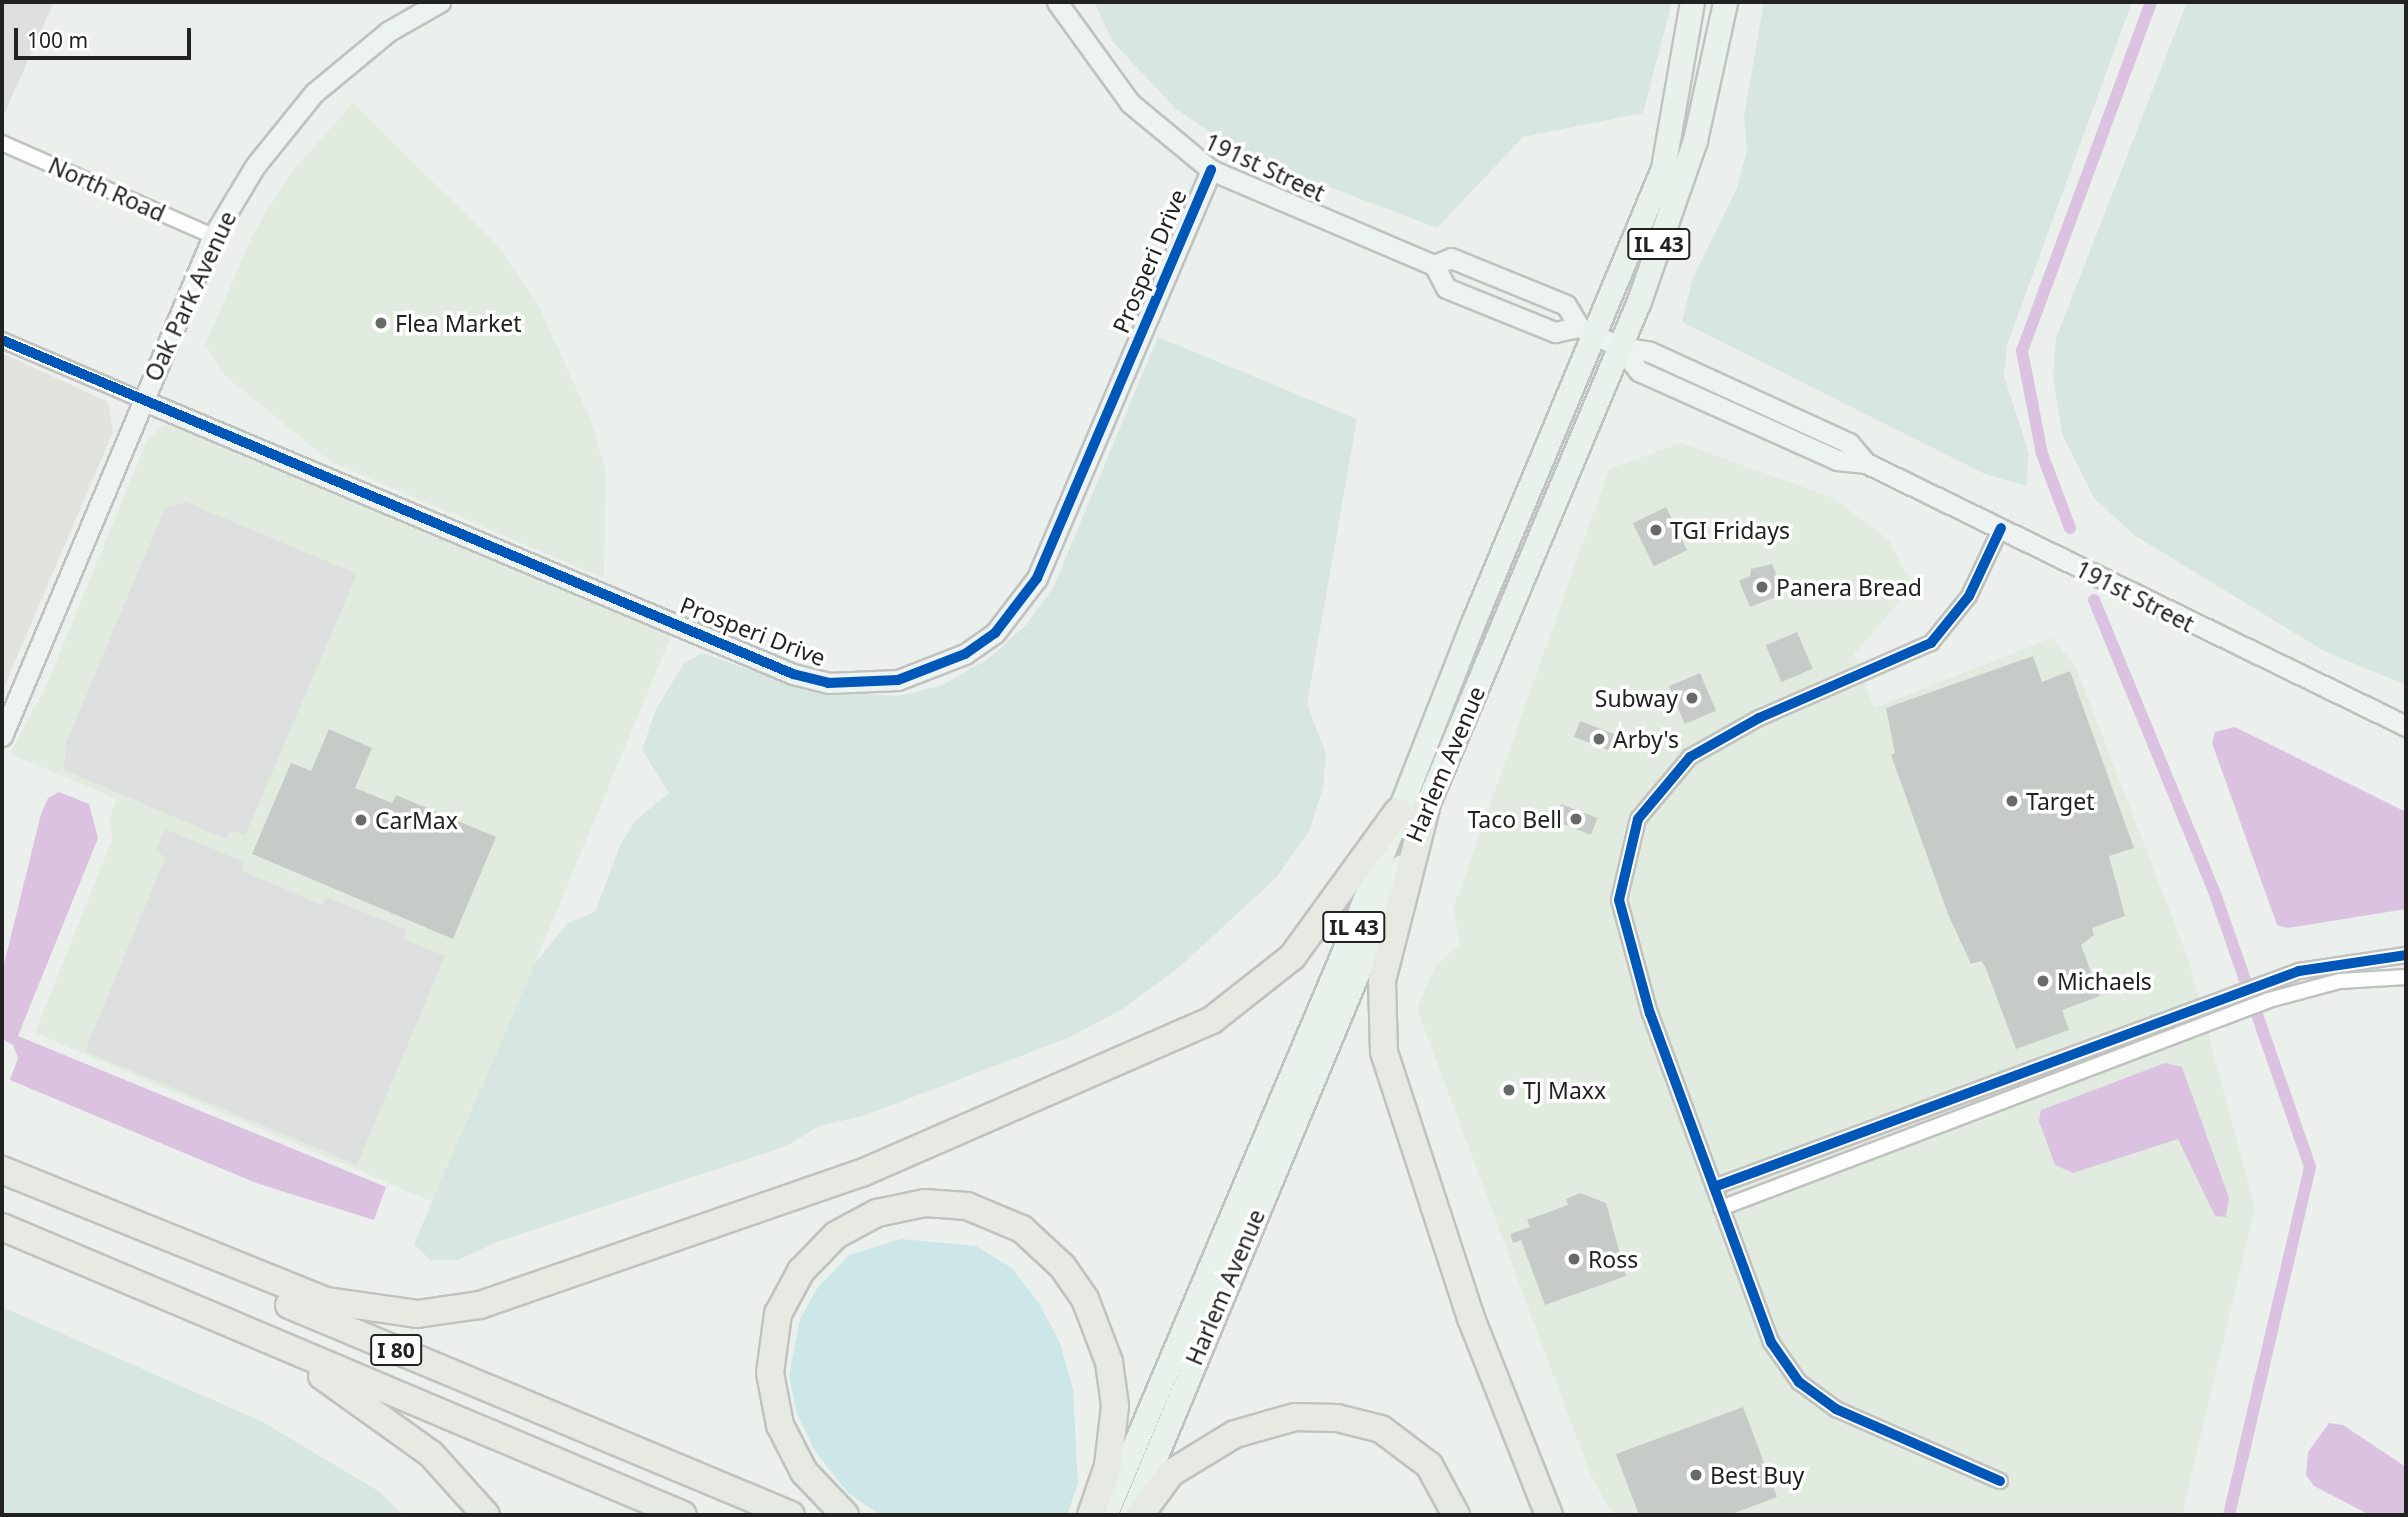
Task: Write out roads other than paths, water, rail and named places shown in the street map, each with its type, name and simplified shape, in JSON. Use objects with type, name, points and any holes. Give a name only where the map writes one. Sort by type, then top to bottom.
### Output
[{"type":"highway","points":[[1426,808],[1382,980],[1386,1061],[1471,1318],[1549,1515]]},
{"type":"highway","points":[[2,1170],[327,1301],[417,1314],[480,1305],[862,1173],[1212,1020],[1292,957],[1398,811]]},
{"type":"highway","name":"I 80","points":[[2,1184],[791,1515]]},
{"type":"highway","points":[[845,1515],[804,1472],[780,1425],[770,1373],[775,1328],[792,1284],[826,1242],[877,1213],[925,1203],[967,1206],[1014,1225],[1049,1252],[1085,1299],[1107,1354],[1115,1405],[1108,1466],[1091,1515]]},
{"type":"highway","name":"I 80","points":[[2,1227],[287,1350],[683,1515]]},
{"type":"highway","points":[[287,1350],[409,1436],[485,1515]]},
{"type":"highway","points":[[1140,1515],[1171,1473],[1236,1434],[1295,1417],[1338,1418],[1381,1429],[1429,1465],[1456,1515]]},
{"type":"main road","name":"Harlem Avenue","points":[[1105,1515],[1398,811],[1587,331],[1663,168],[1692,2]]},
{"type":"main road","name":"Harlem Avenue","points":[[1131,1515],[1620,346],[1695,140],[1725,2]]},
{"type":"street","name":"Oak Park Avenue","points":[[2,736],[213,236],[256,166],[314,93],[389,31],[440,2]]},
{"type":"street","name":"191st Street","points":[[1057,2],[1130,103],[1211,170],[1434,265],[1446,288],[1555,332],[1587,331],[1620,346],[1650,352],[1849,443],[1866,463],[2406,726]]},
{"type":"street","name":"North Road","points":[[2,143],[213,236]]},
{"type":"street","name":"Prosperi Drive","points":[[142,400],[793,674],[828,683],[898,680],[965,654],[995,633],[1037,578],[1211,170]]},
{"type":"street","name":"191st Street","points":[[1434,265],[1451,258],[1566,305],[1587,331]]},
{"type":"street","points":[[2,340],[142,400]]},
{"type":"street","points":[[2000,1481],[1836,1409],[1799,1382],[1771,1342],[1630,953],[1619,900],[1638,819],[1690,757],[1759,718],[1931,643],[1969,596],[2001,528]]},
{"type":"street","points":[[1714,1187],[2226,996],[2353,959],[2406,955]]},
{"type":"street","points":[[1721,1208],[2269,1000],[2340,982],[2406,978]]},
{"type":"waterway","points":[[2070,528],[2042,454],[2022,351],[2151,2]]},
{"type":"waterway","points":[[2094,600],[2214,891],[2310,1167],[2229,1515]]},
{"type":"place","name":"Flea Market","points":[[381,323]]},
{"type":"place","name":"TGI Fridays","points":[[1656,530]]},
{"type":"place","name":"Panera Bread","points":[[1762,587]]},
{"type":"place","name":"Subway","points":[[1692,698]]},
{"type":"place","name":"Arby's","points":[[1599,739]]},
{"type":"place","name":"Target","points":[[2012,801]]},
{"type":"place","name":"Taco Bell","points":[[1576,819]]},
{"type":"place","name":"CarMax","points":[[361,820]]},
{"type":"place","name":"Michaels","points":[[2043,981]]},
{"type":"place","name":"TJ Maxx","points":[[1509,1090]]},
{"type":"place","name":"Ross","points":[[1574,1259]]},
{"type":"place","name":"Best Buy","points":[[1696,1475]]}]
